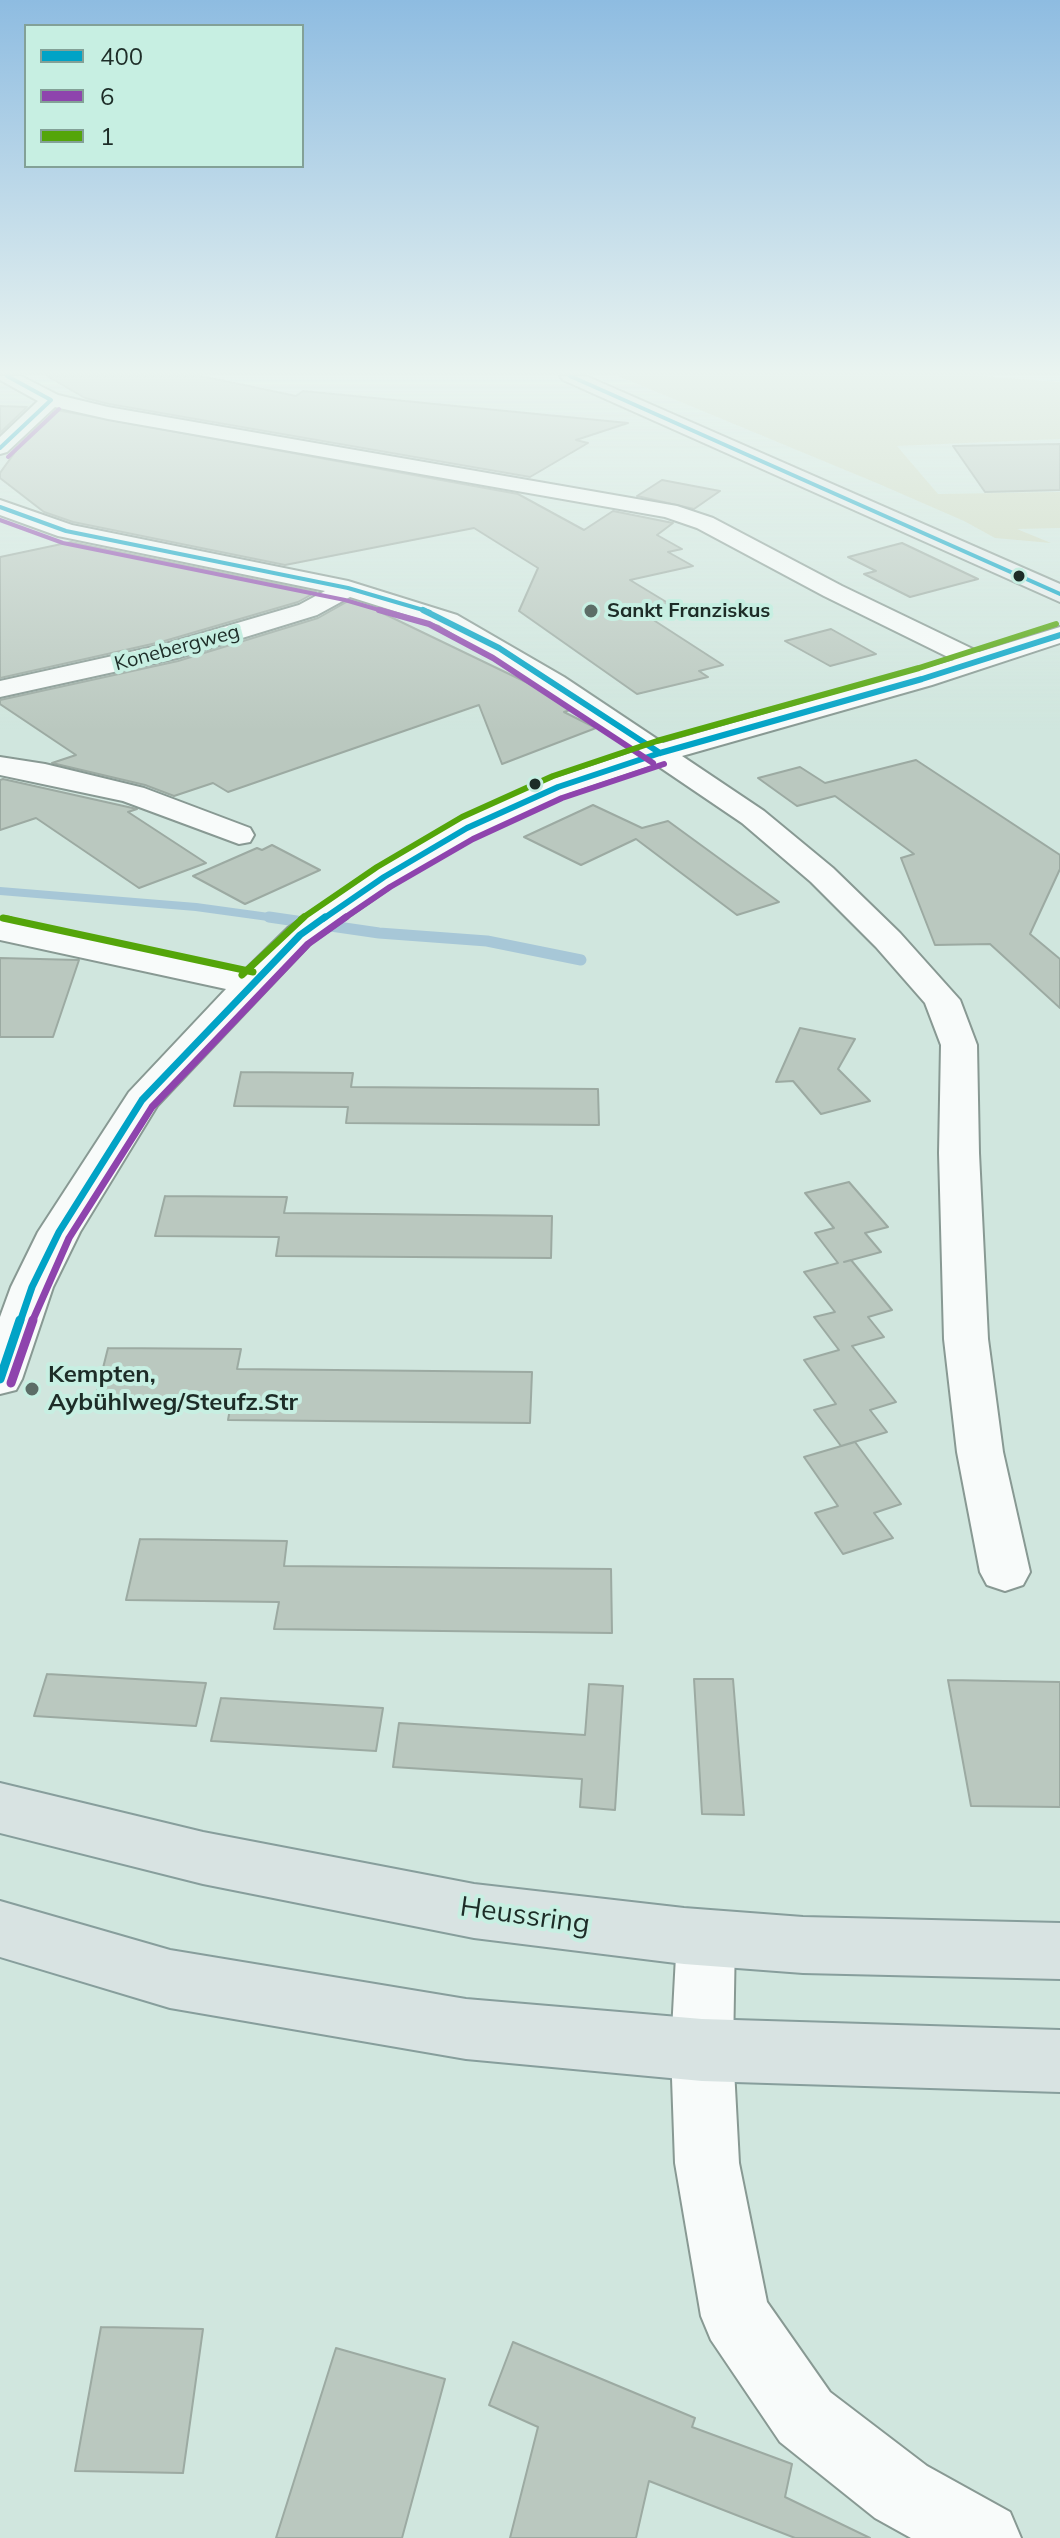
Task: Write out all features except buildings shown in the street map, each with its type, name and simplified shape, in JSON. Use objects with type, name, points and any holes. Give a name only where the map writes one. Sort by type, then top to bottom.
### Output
[{"type":"main road","points":[[839,494],[1060,594]]},
{"type":"main road","points":[[1024,576],[1060,583]]},
{"type":"main road","name":"Heussring","points":[[0,1808],[203,1858],[474,1911],[803,1945],[1060,1951]]},
{"type":"main road","points":[[0,1929],[170,1979],[466,2029],[702,2050],[1060,2061]]},
{"type":"street","points":[[574,494],[669,511],[705,523],[823,586],[978,662]]},
{"type":"street","points":[[1,509],[66,531],[348,588],[448,620],[499,648],[753,817],[822,875],[888,940],[942,1000],[959,1045],[959,1153],[966,1339],[980,1452],[1005,1572]]},
{"type":"street","name":"Konebergweg","points":[[0,689],[176,649],[308,610],[348,588]]},
{"type":"street","points":[[0,1379],[32,1287],[67,1219],[142,1100],[250,984],[321,921],[384,877],[467,828],[558,787],[660,753],[978,662],[1060,635]]},
{"type":"street","points":[[0,766],[45,773],[133,794],[239,835]]},
{"type":"street","points":[[0,930],[250,984]]},
{"type":"street","points":[[706,1937],[702,2050],[707,2163],[735,2316],[805,2417],[901,2492],[984,2538]]},
{"type":"green space","points":[[903,494],[1060,494],[1060,528],[1017,529],[1051,543],[995,538]]},
{"type":"waterway","points":[[0,891],[196,907],[278,918]]},
{"type":"waterway","points":[[269,917],[278,918]]},
{"type":"waterway","points":[[278,918],[283,919]]},
{"type":"waterway","points":[[278,918],[379,933],[487,941],[581,960]]},
{"type":"transit line","name":"400","points":[[836,494],[1060,594]]},
{"type":"transit line","name":"400","points":[[0,507],[66,531],[348,588],[434,613],[499,648],[660,753]]},
{"type":"transit line","name":"6","points":[[0,520],[63,543],[345,600],[429,624],[493,658],[653,763]]},
{"type":"transit line","name":"1","points":[[242,975],[292,926],[377,867],[462,817],[553,776],[657,741],[919,668],[1056,624]]},
{"type":"transit line","name":"400","points":[[0,1379],[32,1287],[59,1232],[142,1100],[300,935],[384,877],[467,828],[558,787],[660,753],[922,679],[1060,635]]},
{"type":"transit line","name":"6","points":[[11,1383],[43,1292],[69,1238],[152,1107],[308,944],[390,887],[473,839],[562,798],[664,764]]},
{"type":"transit line","name":"1","points":[[3,918],[253,972]]},
{"type":"place","name":"Sankt Franziskus","points":[[591,611]]},
{"type":"place","name":"Kempten, Aybühlweg/Steufz.Str","points":[[32,1389]]}]
